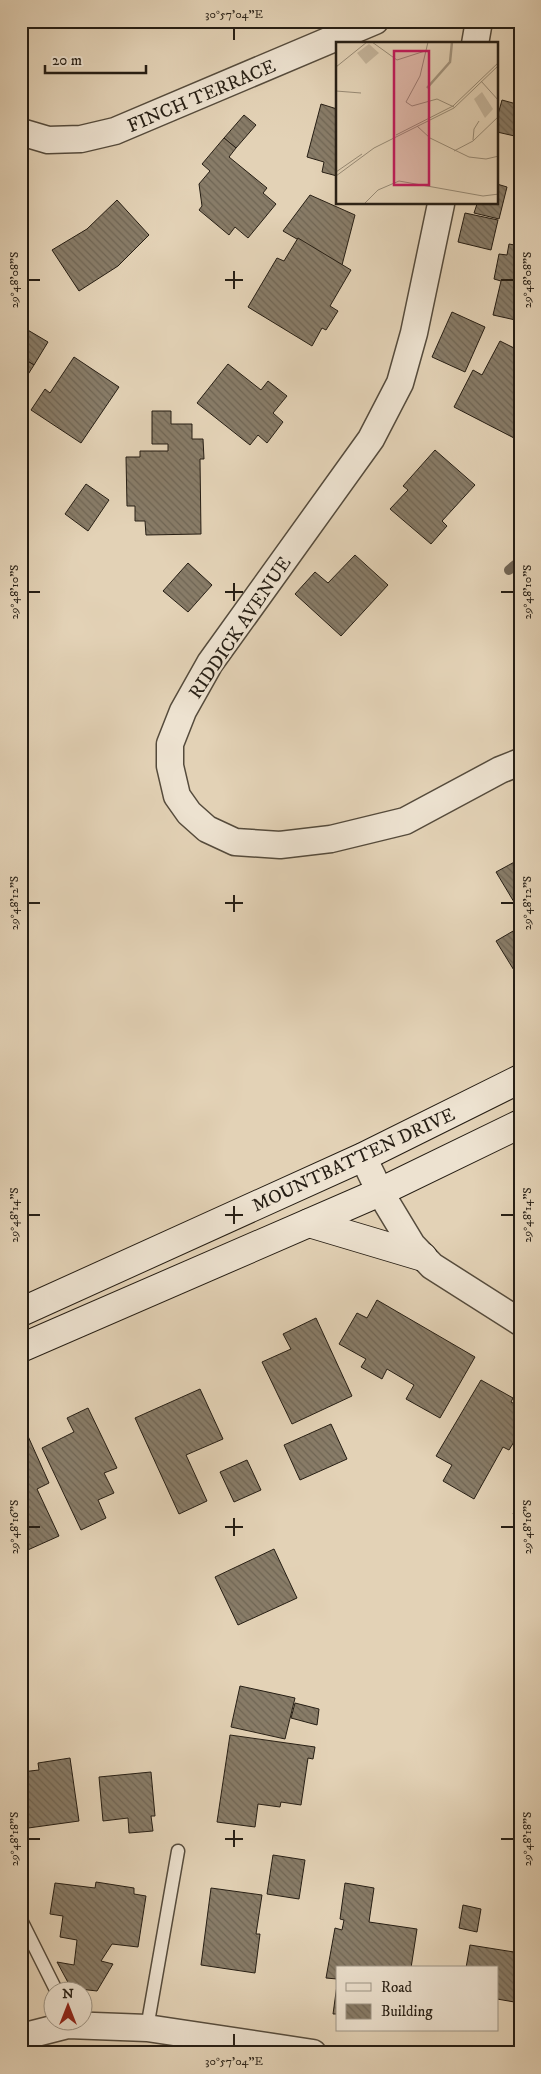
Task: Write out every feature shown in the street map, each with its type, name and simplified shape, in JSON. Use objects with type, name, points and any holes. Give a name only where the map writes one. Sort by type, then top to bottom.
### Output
[{"type":"main road","name":"MOUNTBATTEN DRIVE","points":[[21,1312],[363,1157],[520,1079]]},
{"type":"main road","name":"MOUNTBATTEN DRIVE","points":[[21,1348],[380,1192],[520,1124]]},
{"type":"main road","points":[[309,1223],[423,1257]]},
{"type":"street","name":"FINCH TERRACE","points":[[21,132],[48,140],[81,139],[116,131],[375,21]]},
{"type":"street","points":[[475,42],[479,21]]},
{"type":"street","name":"RIDDICK AVENUE","points":[[442,205],[414,333],[400,383],[371,439],[210,663],[182,711],[170,744],[170,766],[177,796],[189,814],[208,829],[235,842],[280,846],[331,839],[405,821],[500,770],[520,762]]},
{"type":"street","points":[[363,1157],[380,1192],[412,1246],[432,1266],[520,1322]]},
{"type":"street","points":[[92,2025],[147,2028],[313,2053]]},
{"type":"street","points":[[21,2037],[42,2031]]},
{"type":"lane","points":[[147,2028],[178,1851]]},
{"type":"lane","points":[[21,1920],[52,1982]]},
{"type":"building","points":[[502,100],[520,105],[519,137],[498,132],[498,114]]},
{"type":"building","points":[[321,104],[336,109],[336,176],[322,172],[324,162],[307,157]]},
{"type":"building","points":[[244,115],[256,125],[236,148],[224,138]]},
{"type":"building","points":[[224,138],[236,148],[229,157],[267,188],[263,193],[276,204],[248,238],[235,227],[229,235],[199,210],[202,206],[199,184],[210,171],[202,164]]},
{"type":"building","points":[[498,184],[507,187],[499,219],[474,213],[477,205],[498,205]]},
{"type":"building","points":[[310,195],[355,215],[342,265],[283,231]]},
{"type":"building","points":[[117,200],[149,235],[118,266],[79,291],[52,250],[87,229]]},
{"type":"building","points":[[465,213],[498,220],[491,250],[458,242]]},
{"type":"building","points":[[298,238],[351,270],[330,306],[338,311],[326,330],[322,328],[312,346],[248,307],[277,258],[284,261]]},
{"type":"building","points":[[509,244],[520,246],[520,321],[493,315],[501,281],[494,279],[499,254],[507,255]]},
{"type":"building","points":[[452,312],[485,327],[465,372],[432,357]]},
{"type":"building","points":[[21,326],[48,342],[34,365],[21,357]]},
{"type":"building","points":[[500,341],[520,351],[520,426],[514,438],[454,407],[473,370],[482,375]]},
{"type":"building","points":[[21,357],[34,365],[27,376],[21,372]]},
{"type":"building","points":[[74,357],[119,387],[81,443],[31,410],[45,389],[50,393]]},
{"type":"building","points":[[228,364],[261,390],[268,381],[287,396],[273,413],[283,422],[267,443],[258,435],[250,445],[197,403]]},
{"type":"building","points":[[21,372],[27,376],[21,386]]},
{"type":"building","points":[[152,411],[171,411],[171,424],[192,424],[192,439],[203,439],[204,459],[200,459],[201,534],[146,535],[145,521],[135,521],[135,506],[127,506],[126,457],[140,457],[140,451],[168,451],[168,444],[152,444]]},
{"type":"building","points":[[435,450],[475,485],[442,521],[447,526],[431,544],[390,509],[408,490],[403,486]]},
{"type":"building","points":[[86,484],[109,500],[88,531],[65,514]]},
{"type":"building","points":[[355,555],[388,585],[341,636],[295,594],[315,572],[328,583]]},
{"type":"building","points":[[188,563],[212,585],[188,612],[163,591]]},
{"type":"building","points":[[520,859],[520,912],[496,872]]},
{"type":"building","points":[[520,927],[520,980],[496,941]]},
{"type":"building","points":[[377,1300],[475,1357],[440,1418],[406,1399],[414,1385],[387,1369],[382,1379],[361,1367],[366,1359],[339,1344],[357,1313],[367,1318]]},
{"type":"building","points":[[316,1318],[352,1396],[292,1424],[262,1362],[291,1349],[283,1334]]},
{"type":"building","points":[[481,1380],[513,1398],[511,1402],[520,1407],[520,1432],[509,1450],[503,1447],[474,1499],[443,1481],[452,1465],[436,1456]]},
{"type":"building","points":[[200,1389],[223,1439],[186,1455],[207,1501],[179,1514],[135,1418]]},
{"type":"building","points":[[88,1408],[117,1468],[104,1473],[114,1493],[98,1500],[106,1518],[81,1530],[42,1448],[74,1432],[67,1418]]},
{"type":"building","points":[[331,1424],[347,1459],[300,1480],[284,1445]]},
{"type":"building","points":[[23,1425],[49,1483],[37,1489],[59,1536],[21,1553]]},
{"type":"building","points":[[247,1460],[261,1490],[234,1502],[220,1472]]},
{"type":"building","points":[[520,1503],[520,1518],[513,1514]]},
{"type":"building","points":[[274,1549],[297,1598],[238,1625],[215,1577]]},
{"type":"building","points":[[240,1686],[295,1698],[285,1739],[231,1727]]},
{"type":"building","points":[[295,1703],[319,1709],[317,1725],[291,1718]]},
{"type":"building","points":[[230,1735],[315,1747],[313,1759],[308,1758],[301,1805],[281,1802],[280,1807],[258,1804],[255,1827],[217,1822]]},
{"type":"building","points":[[70,1758],[79,1821],[21,1829],[21,1772],[39,1770],[38,1763]]},
{"type":"building","points":[[151,1772],[155,1816],[151,1816],[153,1831],[129,1833],[128,1818],[103,1821],[99,1777]]},
{"type":"building","points":[[273,1855],[305,1860],[299,1899],[267,1894]]},
{"type":"building","points":[[96,1882],[134,1888],[134,1894],[146,1896],[138,1947],[112,1944],[101,1961],[113,1964],[97,1991],[92,1990],[92,1982],[68,1982],[57,1962],[74,1965],[77,1940],[60,1937],[63,1916],[50,1914],[55,1883],[95,1888]]},
{"type":"building","points":[[345,1883],[374,1888],[369,1922],[417,1929],[411,1966],[336,1966],[336,1979],[326,1978],[335,1928],[342,1930],[344,1920],[340,1919]]},
{"type":"building","points":[[211,1888],[262,1895],[256,1934],[260,1934],[255,1973],[201,1965]]},
{"type":"building","points":[[463,1905],[481,1909],[477,1932],[459,1928]]},
{"type":"building","points":[[470,1945],[520,1953],[520,2003],[498,1999],[498,1966],[466,1966]]},
{"type":"building","points":[[336,1992],[336,2014],[333,2014]]},
{"type":"waterway","points":[[509,570],[520,561]]}]
